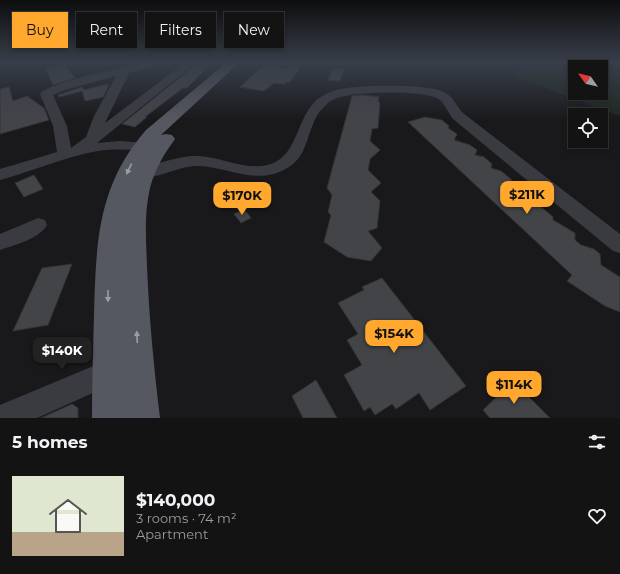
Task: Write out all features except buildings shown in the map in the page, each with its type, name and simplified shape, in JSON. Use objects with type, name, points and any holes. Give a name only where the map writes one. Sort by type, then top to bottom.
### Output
[{"type":"main road","points":[[143,418],[134,283],[134,229],[138,195],[145,173],[150,147],[168,119],[211,82]]},
{"type":"main road","points":[[109,418],[108,286],[114,210],[122,181],[133,160],[187,117],[227,82]]},
{"type":"street","points":[[71,153],[46,94],[61,87],[80,82]]},
{"type":"street","points":[[93,138],[101,116],[120,82]]},
{"type":"street","points":[[71,153],[167,82]]},
{"type":"street","points":[[145,173],[192,162],[206,162],[252,172],[268,170],[281,166],[294,155],[302,140],[313,112],[324,100],[332,95],[382,89],[436,93],[445,97],[452,110],[458,116],[620,245]]},
{"type":"street","points":[[0,175],[71,153],[108,146],[150,147]]},
{"type":"street","points":[[0,242],[29,231],[38,225]]},
{"type":"street","points":[[4,418],[138,361]]},
{"type":"shaded area","points":[[528,82],[568,82],[568,97]]},
{"type":"shaded area","points":[[608,82],[620,82],[620,116],[608,112],[608,108],[599,108],[577,100],[608,100]]}]
